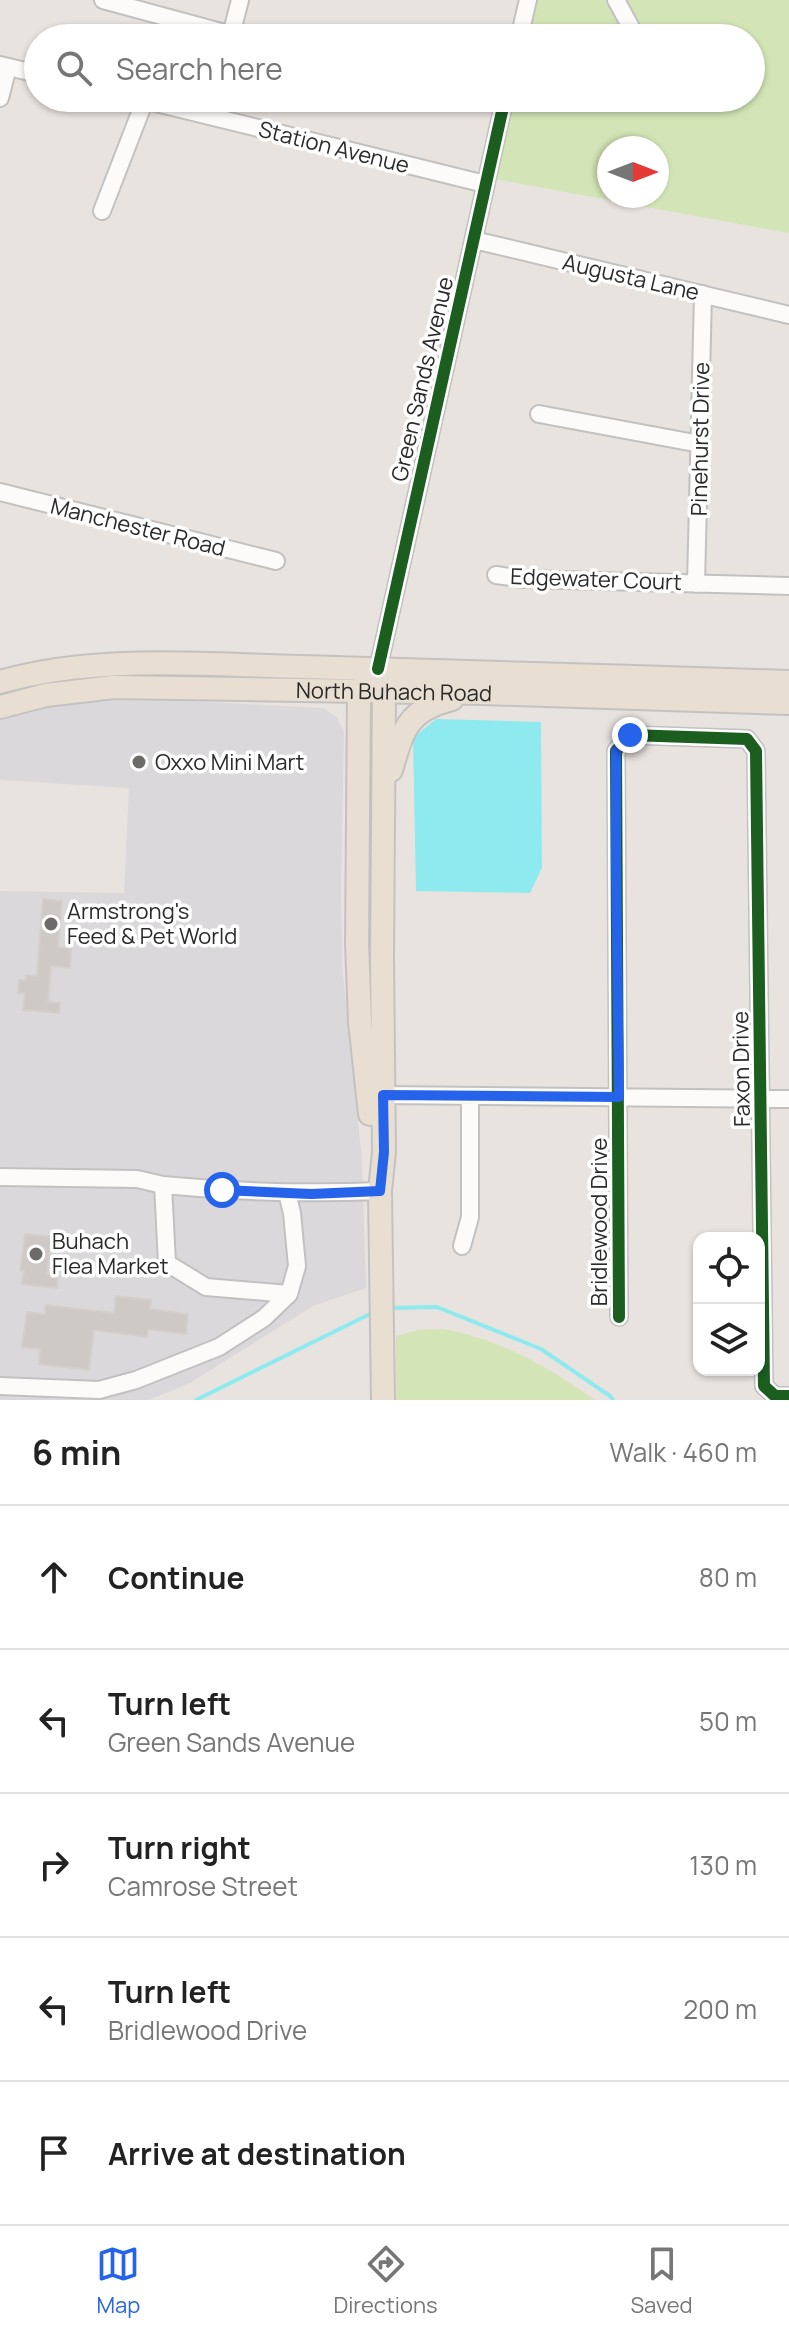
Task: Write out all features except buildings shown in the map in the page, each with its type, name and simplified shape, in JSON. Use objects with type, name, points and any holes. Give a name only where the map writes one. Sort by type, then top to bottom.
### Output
[{"type":"main road","name":"North Buhach Road","points":[[0,682],[85,666],[175,664],[789,682]]},
{"type":"main road","points":[[114,687],[120,678],[159,674],[175,664]]},
{"type":"main road","name":"Green Sands Avenue","points":[[378,669],[359,691],[357,943],[360,1022],[380,1191]]},
{"type":"main road","name":"Green Sands Avenue","points":[[378,669],[384,692],[384,1152],[380,1191],[383,1400]]},
{"type":"main road","name":"North Buhach Road","points":[[0,707],[46,695],[114,687],[482,693],[789,703]]},
{"type":"main road","points":[[384,795],[402,735],[411,719],[430,705],[482,693]]},
{"type":"street","points":[[103,0],[192,24]]},
{"type":"street","points":[[238,24],[240,0]]},
{"type":"street","points":[[521,24],[525,0]]},
{"type":"street","points":[[616,0],[629,24]]},
{"type":"street","points":[[0,98],[4,66],[24,71]]},
{"type":"street","points":[[102,211],[136,112]]},
{"type":"street","name":"Station Avenue","points":[[193,112],[485,184]]},
{"type":"street","name":"Green Sands Avenue","points":[[378,669],[502,112]]},
{"type":"street","name":"Augusta Lane","points":[[474,240],[789,315]]},
{"type":"street","name":"Pinehurst Drive","points":[[696,584],[703,294]]},
{"type":"street","points":[[539,414],[700,444]]},
{"type":"street","name":"Manchester Road","points":[[0,492],[276,561]]},
{"type":"street","name":"Edgewater Court","points":[[496,575],[524,579],[789,586]]},
{"type":"street","name":"Bridlewood Drive","points":[[619,1317],[616,751],[630,735],[747,739],[756,751]]},
{"type":"street","name":"Faxon Drive","points":[[756,751],[764,1386],[775,1396],[789,1396]]},
{"type":"street","points":[[383,1095],[789,1099]]},
{"type":"street","points":[[462,1246],[470,1217],[470,1096]]},
{"type":"street","points":[[0,1177],[137,1179],[163,1185],[287,1193],[380,1191]]},
{"type":"street","points":[[163,1185],[167,1263],[206,1287],[289,1294]]},
{"type":"street","points":[[0,1386],[99,1390],[136,1380],[219,1347],[264,1318],[289,1294],[297,1266],[287,1193]]},
{"type":"shaded area","points":[[130,698],[323,708],[337,717],[344,732],[342,965],[362,1160],[366,1288],[313,1306],[190,1383],[149,1400],[0,1400],[0,891],[124,893],[129,788],[0,780],[0,719],[42,707]]},
{"type":"green space","points":[[535,0],[789,0],[789,233],[652,208],[669,208],[669,136],[597,136],[597,198],[494,179],[510,112],[765,112],[765,24],[529,24]]},
{"type":"green space","points":[[443,1329],[505,1347],[559,1376],[595,1400],[396,1400],[396,1336],[418,1330]]},
{"type":"water","points":[[436,719],[541,722],[542,868],[530,893],[416,891],[413,738]]},
{"type":"waterway","points":[[388,1308],[437,1307],[541,1349],[613,1400]]},
{"type":"waterway","points":[[196,1400],[376,1311]]},
{"type":"cycle path","points":[[378,669],[502,112]]},
{"type":"cycle path","points":[[619,1317],[616,751],[630,735],[747,739],[756,751],[764,1386],[775,1396],[789,1396]]},
{"type":"place","name":"Oxxo Mini Mart","points":[[139,762]]},
{"type":"place","name":"Armstrong's Feed & Pet World","points":[[51,924]]},
{"type":"place","name":"Buhach Flea Market","points":[[36,1254]]},
{"type":"route","points":[[222,1190],[311,1194],[380,1191],[384,1152],[383,1095],[619,1097],[616,751],[630,735]]}]
